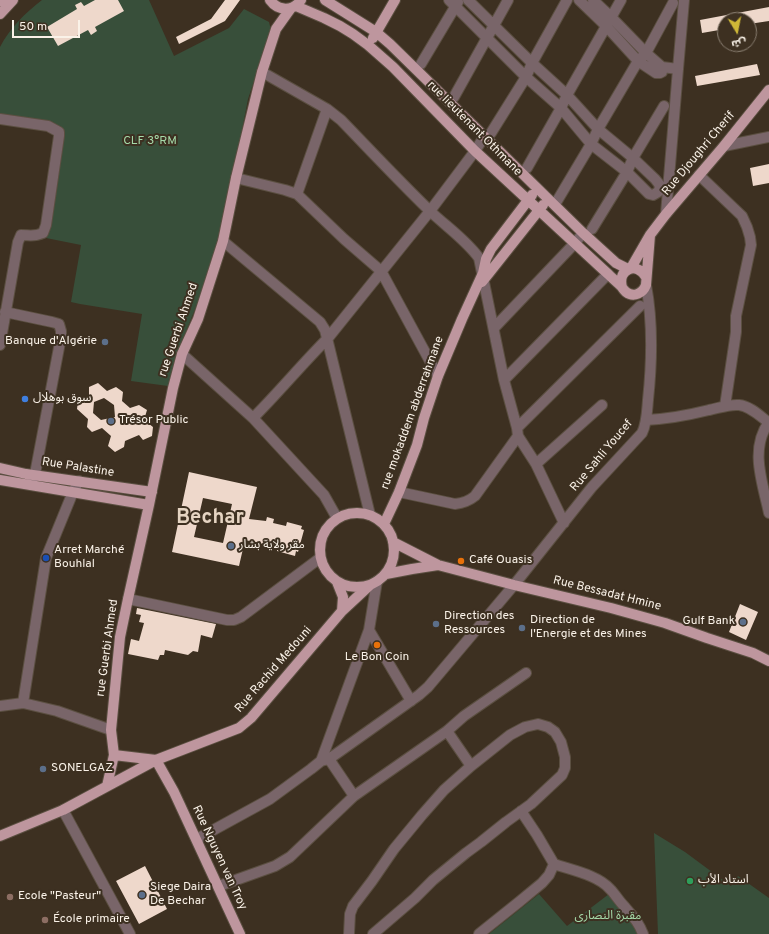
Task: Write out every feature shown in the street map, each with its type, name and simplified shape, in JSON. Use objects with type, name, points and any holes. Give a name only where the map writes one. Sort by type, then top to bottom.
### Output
[{"type":"main road","points":[[0,1],[4,0]]},
{"type":"main road","points":[[0,14],[13,0]]},
{"type":"main road","name":"rue lieutenant Othmane","points":[[324,0],[376,32],[390,44],[488,135],[537,189],[553,200],[588,231],[616,263],[630,269]]},
{"type":"main road","points":[[368,45],[395,0]]},
{"type":"main road","points":[[272,2],[276,29]]},
{"type":"main road","name":"rue lieutenant Othmane","points":[[272,2],[279,8],[285,9],[296,5],[353,34],[368,45],[393,67],[475,151],[622,287]]},
{"type":"main road","points":[[276,29],[296,5]]},
{"type":"main road","name":"rue Guerbi Ahmed","points":[[107,786],[114,755],[111,730],[120,638],[173,388],[182,354],[198,319],[222,241],[262,72],[276,29]]},
{"type":"main road","name":"Rue Djoughri Cherif","points":[[630,269],[650,235],[666,214],[769,90]]},
{"type":"main road","points":[[483,277],[486,259],[491,249],[537,189]]},
{"type":"main road","name":"rue mokaddem abderrahmane","points":[[384,524],[399,492],[417,444],[438,376],[475,289],[483,277],[539,210],[553,200]]},
{"type":"main road","points":[[646,281],[644,273],[636,268],[624,272],[621,277],[622,287],[625,292],[636,294],[641,293],[644,289],[646,281],[650,235]]},
{"type":"main road","name":"Rue Palastine","points":[[0,468],[26,474],[35,474],[152,492]]},
{"type":"main road","name":"Rue Palastine","points":[[0,480],[149,505]]},
{"type":"main road","points":[[355,512],[370,515],[376,517],[384,524],[392,536],[394,550],[391,564],[386,574],[373,583],[359,587],[348,586],[337,582],[323,568],[320,558],[320,540],[324,531],[337,518],[346,514],[355,512]]},
{"type":"main road","name":"Rue Bessadat Hmine","points":[[393,542],[438,565],[665,623],[768,658]]},
{"type":"main road","name":"Rue Bessadat Hmine","points":[[386,574],[438,565]]},
{"type":"main road","points":[[337,582],[343,597],[342,611]]},
{"type":"main road","name":"Rue Rachid Medouni","points":[[63,810],[156,760],[239,728],[245,724],[342,611],[373,583]]},
{"type":"main road","points":[[114,755],[156,760]]},
{"type":"main road","name":"Rue Nguyen van Troy","points":[[156,760],[174,792],[197,839],[240,934]]},
{"type":"main road","points":[[0,836],[63,810]]},
{"type":"street","points":[[421,64],[454,2],[526,77],[561,108],[591,144],[627,172],[649,194],[653,195],[658,192],[660,188],[655,179],[633,158],[598,129],[567,95],[468,0]]},
{"type":"street","points":[[454,97],[508,0]]},
{"type":"street","points":[[253,418],[328,338],[430,211],[488,135],[526,77],[532,63],[567,0]]},
{"type":"street","points":[[579,0],[609,22],[662,67],[678,69]]},
{"type":"street","points":[[593,0],[638,61],[656,73],[662,72],[662,67]]},
{"type":"street","points":[[527,168],[621,0]]},
{"type":"street","points":[[666,214],[684,0]]},
{"type":"street","points":[[553,200],[591,144],[598,129],[638,61],[646,53],[673,3]]},
{"type":"street","points":[[262,72],[328,109],[341,120],[430,211],[475,252],[479,258],[504,380],[518,432],[536,464],[564,523]]},
{"type":"street","points":[[494,328],[574,243],[588,231],[627,172],[633,158],[664,106]]},
{"type":"street","points":[[297,194],[328,109]]},
{"type":"street","points":[[0,119],[48,126],[59,132],[46,225],[43,233],[38,236],[21,235],[18,242],[0,345]]},
{"type":"street","points":[[724,146],[769,137]]},
{"type":"street","points":[[699,175],[742,216],[747,227],[751,245],[736,316],[736,332],[725,406]]},
{"type":"street","points":[[236,178],[297,194],[344,239],[381,271],[438,376]]},
{"type":"street","points":[[222,241],[320,322],[325,330],[370,515]]},
{"type":"street","points":[[504,380],[608,274]]},
{"type":"street","name":"Rue Sahli Youcef","points":[[197,839],[270,799],[411,701],[428,687],[514,585],[592,487],[642,433],[646,420],[650,382],[651,323],[646,281]]},
{"type":"street","points":[[636,294],[640,306],[651,323]]},
{"type":"street","points":[[399,492],[456,504],[462,504],[470,501],[475,496],[518,432],[640,306]]},
{"type":"street","points":[[5,312],[59,324],[61,331],[35,474],[30,485]]},
{"type":"street","points":[[182,354],[253,418],[324,495],[337,518]]},
{"type":"street","points":[[646,420],[679,416],[733,405],[745,406],[768,422],[759,444],[758,458],[769,513]]},
{"type":"street","points":[[536,464],[602,406]]},
{"type":"street","points":[[23,703],[46,558],[79,481]]},
{"type":"street","points":[[128,599],[227,620],[234,620],[241,617],[320,558]]},
{"type":"street","points":[[354,796],[325,760],[369,630],[373,583]]},
{"type":"street","points":[[369,630],[411,701]]},
{"type":"street","points":[[218,886],[275,866],[290,857],[354,796],[448,731],[464,716],[526,673]]},
{"type":"street","points":[[0,706],[23,703],[57,711],[111,730]]},
{"type":"street","points":[[349,934],[350,914],[357,899],[372,881],[394,848],[444,790],[510,735],[525,727],[538,724],[555,732],[561,742],[565,757],[565,768],[562,776],[521,811],[433,880],[415,898],[373,934]]},
{"type":"street","points":[[448,731],[471,766]]},
{"type":"street","points":[[63,810],[130,934]]},
{"type":"street","points":[[521,811],[538,835],[554,864],[591,876],[610,888],[639,924],[643,934]]},
{"type":"street","points":[[479,934],[542,883],[554,864]]},
{"type":"green space","name":"CLF 3°RM","points":[[42,0],[149,0],[174,56],[229,28],[244,9],[269,22],[271,30],[248,99],[227,208],[208,277],[176,356],[168,386],[131,381],[142,314],[71,302],[81,245],[46,238],[63,134],[57,125],[0,114],[0,47],[8,33],[18,21]]},
{"type":"green space","name":"استاد الأب","points":[[654,833],[685,852],[731,886],[738,876],[769,898],[769,934],[658,934]]},
{"type":"green space","name":"مقبرة النصارى","points":[[539,894],[567,926],[609,894],[636,924],[637,934],[489,934]]},
{"type":"building","points":[[95,0],[118,0],[124,11],[95,27],[97,31],[91,35],[88,30],[58,46],[47,27],[77,9],[75,5],[81,2],[84,6]]},
{"type":"building","points":[[225,0],[240,0],[225,21],[179,44],[176,37],[211,19]]},
{"type":"building","points":[[769,7],[769,21],[757,23],[757,12],[742,12]]},
{"type":"building","points":[[717,17],[717,30],[702,33],[700,20]]},
{"type":"building","points":[[757,64],[760,75],[697,86],[695,76]]},
{"type":"building","points":[[769,164],[769,183],[753,186],[750,168]]},
{"type":"building","points":[[98,383],[107,391],[116,387],[123,392],[122,401],[130,408],[139,405],[147,410],[144,420],[153,427],[152,436],[143,440],[139,435],[125,441],[124,447],[115,452],[108,446],[111,436],[102,428],[92,432],[87,427],[88,419],[77,409],[78,400],[89,397],[89,387]],"holes":[[[104,398],[114,405],[115,417],[101,420],[93,413],[94,402]]]},
{"type":"building","points":[[189,472],[257,487],[249,519],[266,521],[267,517],[274,519],[273,523],[286,526],[287,522],[302,526],[301,529],[304,530],[298,552],[296,551],[295,556],[277,551],[278,545],[264,547],[263,544],[245,540],[239,566],[172,552]],"holes":[[[203,498],[232,504],[223,543],[194,537]]]},
{"type":"building","name":"Gulf Bank","points":[[740,604],[758,612],[746,640],[729,632]]},
{"type":"building","points":[[137,608],[216,624],[212,638],[201,635],[198,652],[193,651],[188,655],[165,650],[164,655],[160,655],[158,660],[128,654],[131,639],[139,641],[144,623],[139,622],[141,615],[136,614]]},
{"type":"building","name":"Siege Daira De Bechar","points":[[145,866],[167,909],[139,924],[116,881]]},
{"type":"place","name":"Banque d'Algérie","points":[[105,342]]},
{"type":"place","name":"سوق بوهلال","points":[[25,399]]},
{"type":"place","name":"Trésor Public","points":[[111,421]]},
{"type":"place","name":"مقر ولاية بشار","points":[[231,546]]},
{"type":"place","name":"Arret Marché Bouhlal","points":[[46,558]]},
{"type":"place","name":"Café Ouasis","points":[[461,561]]},
{"type":"place","name":"Gulf Bank","points":[[743,622]]},
{"type":"place","name":"Direction des Ressources","points":[[436,624]]},
{"type":"place","name":"Direction de l'Energie et des Mines","points":[[522,628]]},
{"type":"place","name":"Le Bon Coin","points":[[377,645]]},
{"type":"place","name":"SONELGAZ","points":[[43,769]]},
{"type":"place","name":"استاد الأب","points":[[690,881]]},
{"type":"place","name":"Siege Daira De Bechar","points":[[142,895]]},
{"type":"place","name":"Ecole \"Pasteur\"","points":[[10,897]]},
{"type":"place","name":"École primaire","points":[[45,920]]},
{"type":"district","name":"Bechar","points":[[210,519]]}]
